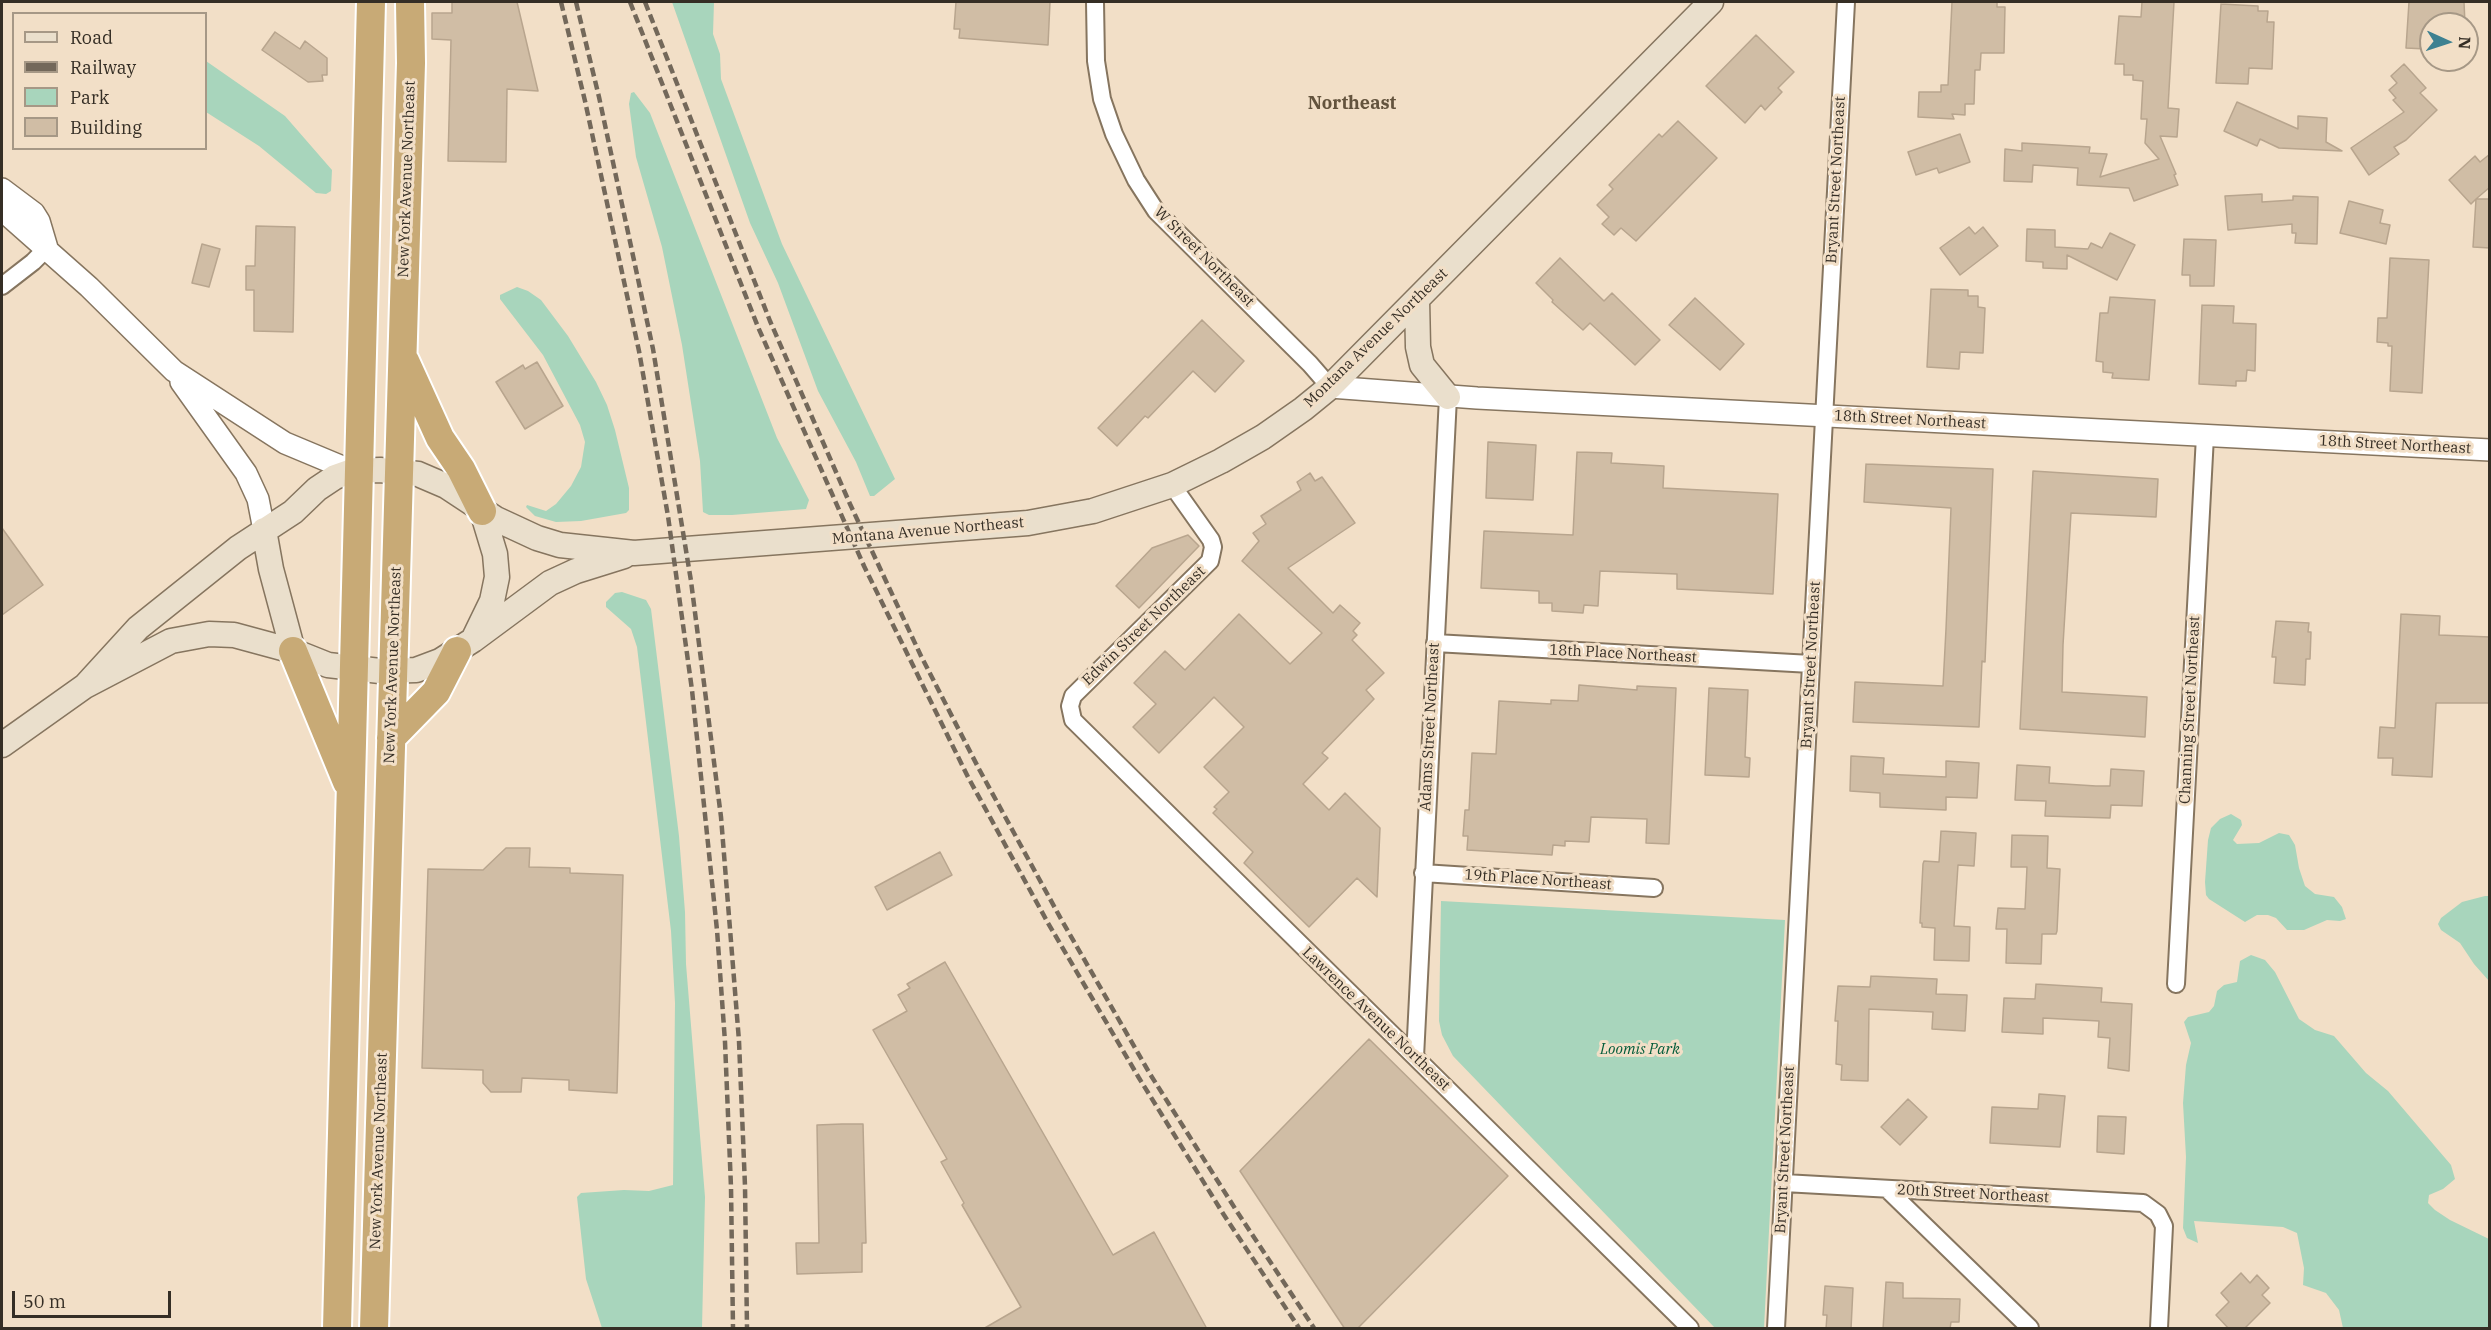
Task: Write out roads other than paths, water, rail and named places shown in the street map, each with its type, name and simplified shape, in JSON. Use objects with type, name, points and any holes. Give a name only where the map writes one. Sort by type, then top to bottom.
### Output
[{"type":"highway","points":[[337,1329],[354,669],[356,470],[371,2]]},
{"type":"highway","name":"New York Avenue Northeast","points":[[374,1329],[411,63],[410,2]]},
{"type":"highway","points":[[401,353],[440,438],[462,469],[482,511]]},
{"type":"highway","points":[[391,738],[436,692],[465,645]]},
{"type":"highway","points":[[293,651],[351,794]]},
{"type":"highway","points":[[342,1103],[380,1104]]},
{"type":"main road","name":"Montana Avenue Northeast","points":[[356,470],[418,474],[437,482],[482,511],[524,533],[548,542],[634,553],[1028,523],[1093,511],[1172,485],[1263,437],[1304,409],[1330,387],[1712,2]]},
{"type":"main road","points":[[1417,299],[1418,347],[1422,365],[1448,397]]},
{"type":"main road","points":[[84,686],[138,628],[264,530],[293,512],[327,482],[356,470]]},
{"type":"main road","points":[[465,645],[492,601],[497,577],[495,554],[482,511]]},
{"type":"main road","points":[[264,530],[271,569],[293,651]]},
{"type":"main road","name":"Montana Avenue Northeast","points":[[293,651],[328,665],[354,669],[393,671],[425,668],[465,645],[550,582],[576,571],[634,553]]},
{"type":"main road","points":[[2,745],[84,686],[160,645],[195,636],[234,635],[293,651]]},
{"type":"street","name":"W Street Northeast","points":[[1095,2],[1096,61],[1102,99],[1114,134],[1136,180],[1156,211],[1310,364],[1330,387]]},
{"type":"street","name":"Bryant Street Northeast","points":[[1776,1329],[1846,2]]},
{"type":"street","points":[[2,189],[34,213],[39,221],[47,248]]},
{"type":"street","points":[[2,210],[47,248],[174,371],[243,468],[258,499],[264,530]]},
{"type":"street","points":[[2,286],[47,248]]},
{"type":"street","points":[[174,371],[285,443],[356,470]]},
{"type":"street","name":"18th Street Northeast","points":[[1330,387],[1448,397],[2490,450]]},
{"type":"street","name":"Adams Street Northeast","points":[[1415,1057],[1448,397]]},
{"type":"street","name":"Channing Street Northeast","points":[[2176,984],[2205,436]]},
{"type":"street","name":"Edwin Street Northeast","points":[[1070,706],[1073,696],[1079,689],[1210,561],[1213,547],[1211,540],[1172,485]]},
{"type":"street","name":"18th Place Northeast","points":[[1435,643],[1811,664]]},
{"type":"street","name":"Lawrence Avenue Northeast","points":[[1070,706],[1070,713],[1077,726],[1690,1329]]},
{"type":"street","name":"19th Place Northeast","points":[[1423,873],[1654,888]]},
{"type":"street","name":"20th Street Northeast","points":[[1784,1183],[2143,1203],[2158,1214],[2164,1226],[2159,1329]]},
{"type":"street","points":[[1888,1190],[2030,1329]]},
{"type":"railway","points":[[561,2],[585,101],[639,351],[668,516],[692,690],[717,930],[725,1042],[731,1187],[733,1328]]},
{"type":"railway","points":[[576,2],[599,97],[653,349],[691,581],[721,817],[739,1041],[745,1186],[747,1328]]},
{"type":"railway","points":[[630,2],[758,327],[864,566],[968,777],[1048,923],[1139,1078],[1224,1215],[1299,1328]]},
{"type":"railway","points":[[645,2],[770,321],[850,504],[921,656],[979,769],[1061,919],[1150,1074],[1314,1328]]},
{"type":"district","name":"Northeast","points":[[1352,104]]},
{"type":"park label","name":"Loomis Park","points":[[1640,1050]]}]
